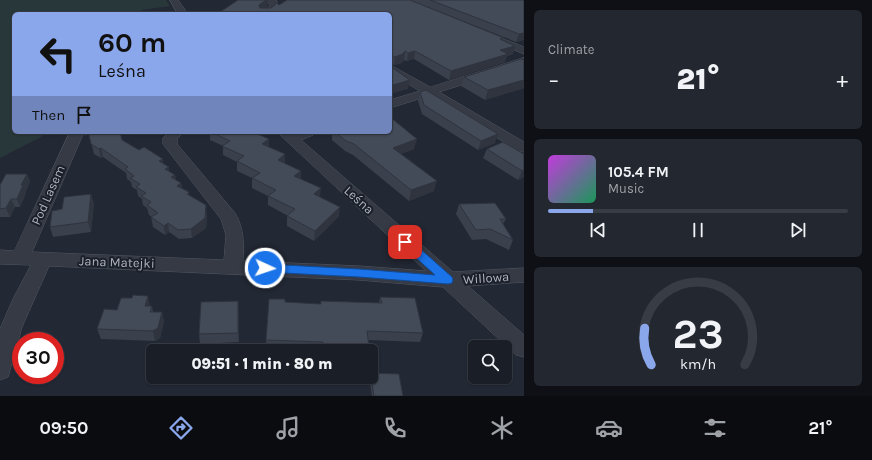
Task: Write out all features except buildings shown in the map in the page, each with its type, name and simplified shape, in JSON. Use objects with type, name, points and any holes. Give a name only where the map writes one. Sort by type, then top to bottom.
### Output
[{"type":"street","points":[[174,0],[182,12]]},
{"type":"street","points":[[268,12],[275,7],[271,0]]},
{"type":"street","points":[[487,36],[524,51]]},
{"type":"street","points":[[392,103],[524,61]]},
{"type":"street","points":[[392,69],[524,148]]},
{"type":"street","name":"Pod Lasem","points":[[20,258],[76,134]]},
{"type":"street","points":[[175,134],[170,138],[170,144],[175,152],[229,216],[233,224],[236,232],[233,267]]},
{"type":"street","points":[[287,136],[298,134]]},
{"type":"street","name":"Leśna","points":[[287,136],[524,348]]},
{"type":"street","name":"Jana Matejki","points":[[0,257],[359,273],[448,280]]},
{"type":"street","points":[[0,370],[9,334],[18,307],[44,259]]},
{"type":"street","name":"Willowa","points":[[448,280],[524,275]]},
{"type":"shaded area","points":[[0,0],[166,0],[170,6],[142,10],[140,12],[12,12],[12,134],[42,134],[43,136],[0,158]]},
{"type":"route","points":[[265,268],[448,280],[405,242]]}]
